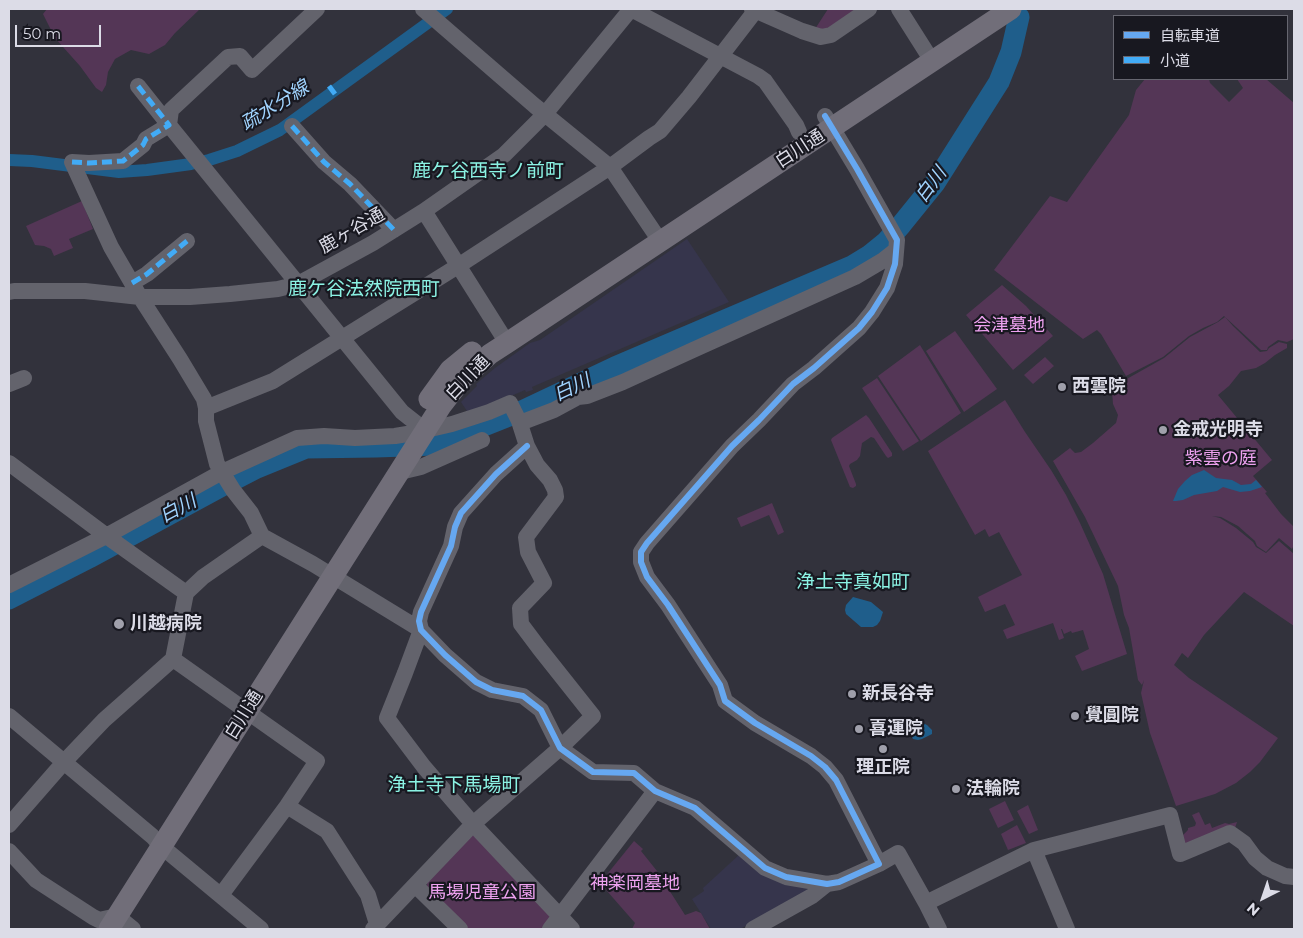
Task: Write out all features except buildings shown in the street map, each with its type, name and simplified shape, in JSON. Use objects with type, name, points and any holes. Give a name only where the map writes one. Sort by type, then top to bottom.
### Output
[{"type":"main road","name":"白川通","points":[[656,236],[928,55],[985,9]]},
{"type":"main road","name":"白川通","points":[[928,55],[1011,9]]},
{"type":"main road","name":"白川通","points":[[110,925],[156,841],[410,443],[431,396],[450,370],[503,337],[589,289],[656,236],[799,132],[829,122]]},
{"type":"street","points":[[169,125],[170,110],[228,58],[240,56],[252,70],[317,9]]},
{"type":"street","points":[[631,9],[765,81],[796,124],[799,132]]},
{"type":"street","name":"鹿ヶ谷通","points":[[10,287],[85,291],[136,290],[190,297],[278,289],[298,284],[394,230],[504,155],[545,114],[631,9]]},
{"type":"street","points":[[206,408],[272,381],[458,266],[610,167],[660,131],[721,57],[754,10],[802,31],[821,37],[831,35],[869,9]]},
{"type":"street","points":[[899,9],[928,55]]},
{"type":"street","points":[[431,15],[545,114],[610,167],[656,236]]},
{"type":"street","points":[[138,86],[402,412],[410,443],[421,467],[482,440]]},
{"type":"street","points":[[829,122],[858,169],[895,240],[895,264],[887,288],[859,328],[793,384],[732,446],[647,543],[641,552],[641,562],[647,576],[720,685],[725,701],[755,723],[811,756],[825,767],[836,780],[879,864]]},
{"type":"street","points":[[169,125],[146,139],[143,145],[123,161],[74,166],[112,247],[136,290],[204,399],[206,421],[217,464],[251,513],[262,536],[420,630],[476,682],[492,690],[523,696],[541,710],[560,748],[593,772],[634,772],[655,791],[695,808],[766,868],[786,876],[827,884],[839,882],[898,854],[939,929]]},
{"type":"street","points":[[292,126],[324,162],[350,184],[394,230]]},
{"type":"street","points":[[424,211],[503,337]]},
{"type":"street","points":[[517,417],[554,410],[578,397],[587,396],[623,382],[855,277],[882,261],[895,240]]},
{"type":"street","points":[[136,290],[148,274],[187,241]]},
{"type":"street","points":[[9,585],[113,541],[227,480],[297,438],[324,436],[410,443],[452,424],[490,412],[510,403],[527,446],[537,464],[550,480],[556,497],[526,537],[528,552],[544,583],[520,608],[521,624],[594,716],[473,824],[375,927]]},
{"type":"street","points":[[527,446],[496,474],[461,513],[455,527],[452,546],[421,612],[420,630],[406,673],[387,718],[424,767],[473,824],[572,929]]},
{"type":"street","points":[[9,463],[186,593]]},
{"type":"street","points":[[9,825],[104,720],[173,659],[186,593],[203,578],[262,536]]},
{"type":"street","points":[[173,659],[317,761],[287,806],[221,895]]},
{"type":"street","points":[[9,716],[261,929]]},
{"type":"street","points":[[550,929],[655,791]]},
{"type":"street","points":[[287,806],[327,831],[368,895],[375,927]]},
{"type":"street","points":[[926,903],[1034,850],[1170,815],[1180,854],[1230,833],[1244,843],[1255,858],[1267,868],[1294,878]]},
{"type":"street","points":[[1034,850],[1067,929]]},
{"type":"street","points":[[9,851],[36,880],[110,925]]},
{"type":"street","points":[[754,929],[812,896],[827,884]]},
{"type":"street","points":[[415,885],[460,929]]},
{"type":"shaded area","points":[[687,239],[729,302],[532,387],[533,390],[526,392],[525,390],[469,414],[461,402],[477,386],[476,384],[495,368],[530,343],[540,340]]},
{"type":"shaded area","points":[[740,854],[808,886],[810,892],[740,929],[711,929],[692,899],[704,891],[703,888]]},
{"type":"green space","points":[[47,9],[200,9],[165,45],[149,54],[131,50],[115,59],[108,72],[106,85],[102,92],[96,88],[80,66],[55,38],[43,14]]},
{"type":"green space","points":[[828,9],[859,9],[829,29],[815,29]]},
{"type":"green space","points":[[1144,80],[1209,80],[1229,102],[1243,88],[1238,80],[1267,80],[1294,103],[1294,339],[1287,342],[1278,340],[1268,347],[1267,350],[1261,350],[1224,316],[1217,322],[1189,336],[1163,357],[1126,376],[1097,330],[1083,339],[994,270],[1050,196],[1067,202],[1129,115],[1136,90]]},
{"type":"green space","points":[[82,201],[93,229],[69,239],[73,248],[54,256],[51,249],[35,245],[26,226]]},
{"type":"green space","name":"会津墓地","points":[[1002,285],[1026,306],[1053,336],[1013,370],[966,315]]},
{"type":"green space","name":"紫雲の庭","points":[[1225,317],[1260,352],[1267,351],[1279,342],[1287,344],[1287,348],[1265,363],[1256,368],[1241,371],[1229,386],[1218,395],[1272,460],[1253,476],[1267,492],[1265,493],[1281,514],[1294,527],[1294,545],[1292,549],[1279,538],[1266,552],[1257,546],[1255,541],[1238,526],[1221,517],[1212,516],[1220,518],[1236,528],[1253,542],[1256,547],[1266,553],[1279,541],[1294,554],[1294,626],[1244,592],[1204,635],[1188,658],[1182,653],[1174,665],[1189,678],[1278,738],[1260,762],[1236,783],[1215,794],[1176,806],[1150,733],[1141,693],[1144,680],[1142,685],[1138,680],[1129,628],[1124,615],[1118,586],[1085,517],[1053,461],[1070,448],[1075,453],[1081,452],[1116,423],[1118,415],[1113,404],[1112,391],[1116,385],[1164,358],[1190,337]]},
{"type":"green space","points":[[955,331],[997,389],[964,412],[926,351]]},
{"type":"green space","points":[[920,345],[961,413],[921,441],[878,376]]},
{"type":"green space","points":[[1045,357],[1054,366],[1033,384],[1024,375]]},
{"type":"green space","points":[[877,378],[919,441],[903,451],[862,388]]},
{"type":"green space","points":[[1005,400],[1051,470],[1080,523],[1103,574],[1127,654],[1082,671],[1075,656],[1089,649],[1083,630],[1064,634],[1061,629],[1064,638],[1059,640],[1053,623],[1007,639],[1003,630],[1015,625],[1005,604],[985,612],[978,597],[1022,575],[999,532],[989,537],[985,529],[975,535],[928,451]]},
{"type":"green space","points":[[866,415],[892,453],[892,456],[888,458],[886,456],[874,438],[871,437],[862,443],[860,456],[849,466],[856,484],[853,488],[850,487],[831,440]]},
{"type":"green space","points":[[772,503],[784,532],[778,535],[769,515],[741,527],[737,518]]},
{"type":"green space","points":[[1005,801],[1014,820],[998,828],[989,809]]},
{"type":"green space","points":[[1028,805],[1038,830],[1029,834],[1017,811]]},
{"type":"green space","points":[[1199,812],[1205,825],[1210,823],[1212,828],[1225,823],[1237,822],[1235,828],[1186,848],[1182,836],[1188,828],[1195,826],[1196,823],[1192,815]]},
{"type":"green space","points":[[1017,825],[1026,843],[1008,850],[1001,834]]},
{"type":"green space","name":"馬場児童公園","points":[[468,835],[476,836],[549,912],[549,919],[541,929],[468,929],[427,888],[427,879]]},
{"type":"green space","name":"神楽岡墓地","points":[[634,841],[643,849],[641,851],[657,871],[685,915],[696,911],[701,913],[710,929],[632,929],[635,923],[600,883]]},
{"type":"water","points":[[1204,470],[1216,478],[1232,480],[1241,485],[1251,484],[1256,480],[1262,487],[1240,492],[1223,487],[1217,491],[1173,501],[1178,489],[1185,481],[1192,475]]},
{"type":"water","points":[[853,597],[871,602],[883,612],[877,625],[861,627],[846,614],[846,605]]},
{"type":"water","points":[[911,719],[927,725],[932,730],[932,734],[922,739],[913,739],[908,723]]},
{"type":"waterway","name":"疏水分線","points":[[9,160],[32,161],[119,172],[191,164],[237,151],[280,130],[447,9]]},
{"type":"waterway","name":"白川","points":[[9,599],[257,468],[306,448],[436,445],[524,410],[615,367],[852,266],[886,242],[935,183],[999,82],[1011,52],[1019,17]]},
{"type":"marked path","points":[[72,162],[123,161],[143,145],[146,139],[169,125],[138,86]]},
{"type":"marked path","points":[[329,86],[335,94]]},
{"type":"marked path","points":[[292,126],[324,162],[350,184],[394,230]]},
{"type":"marked path","points":[[132,283],[147,274],[187,241]]},
{"type":"cycle path","points":[[527,446],[496,474],[461,513],[455,527],[451,546],[421,612],[419,621],[421,630],[445,655],[476,682],[492,690],[523,696],[541,710],[560,748],[593,772],[634,773],[655,791],[695,808],[765,868],[786,877],[827,884],[839,882],[879,864],[836,780],[825,767],[811,756],[755,723],[725,701],[720,685],[668,605],[647,577],[641,562],[641,552],[647,543],[732,446],[793,384],[859,328],[887,288],[895,264],[897,240],[825,116]]},
{"type":"place","name":"西雲院","points":[[1062,387]]},
{"type":"place","name":"金戒光明寺","points":[[1163,430]]},
{"type":"place","name":"川越病院","points":[[119,624]]},
{"type":"place","name":"新長谷寺","points":[[852,694]]},
{"type":"place","name":"覺圓院","points":[[1075,716]]},
{"type":"place","name":"喜運院","points":[[859,729]]},
{"type":"place","name":"理正院","points":[[883,749]]},
{"type":"place","name":"法輪院","points":[[956,789]]},
{"type":"district","name":"鹿ケ谷西寺ノ前町","points":[[488,171]]},
{"type":"district","name":"鹿ケ谷法然院西町","points":[[364,289]]},
{"type":"district","name":"浄土寺真如町","points":[[853,582]]},
{"type":"district","name":"浄土寺下馬場町","points":[[454,785]]}]
